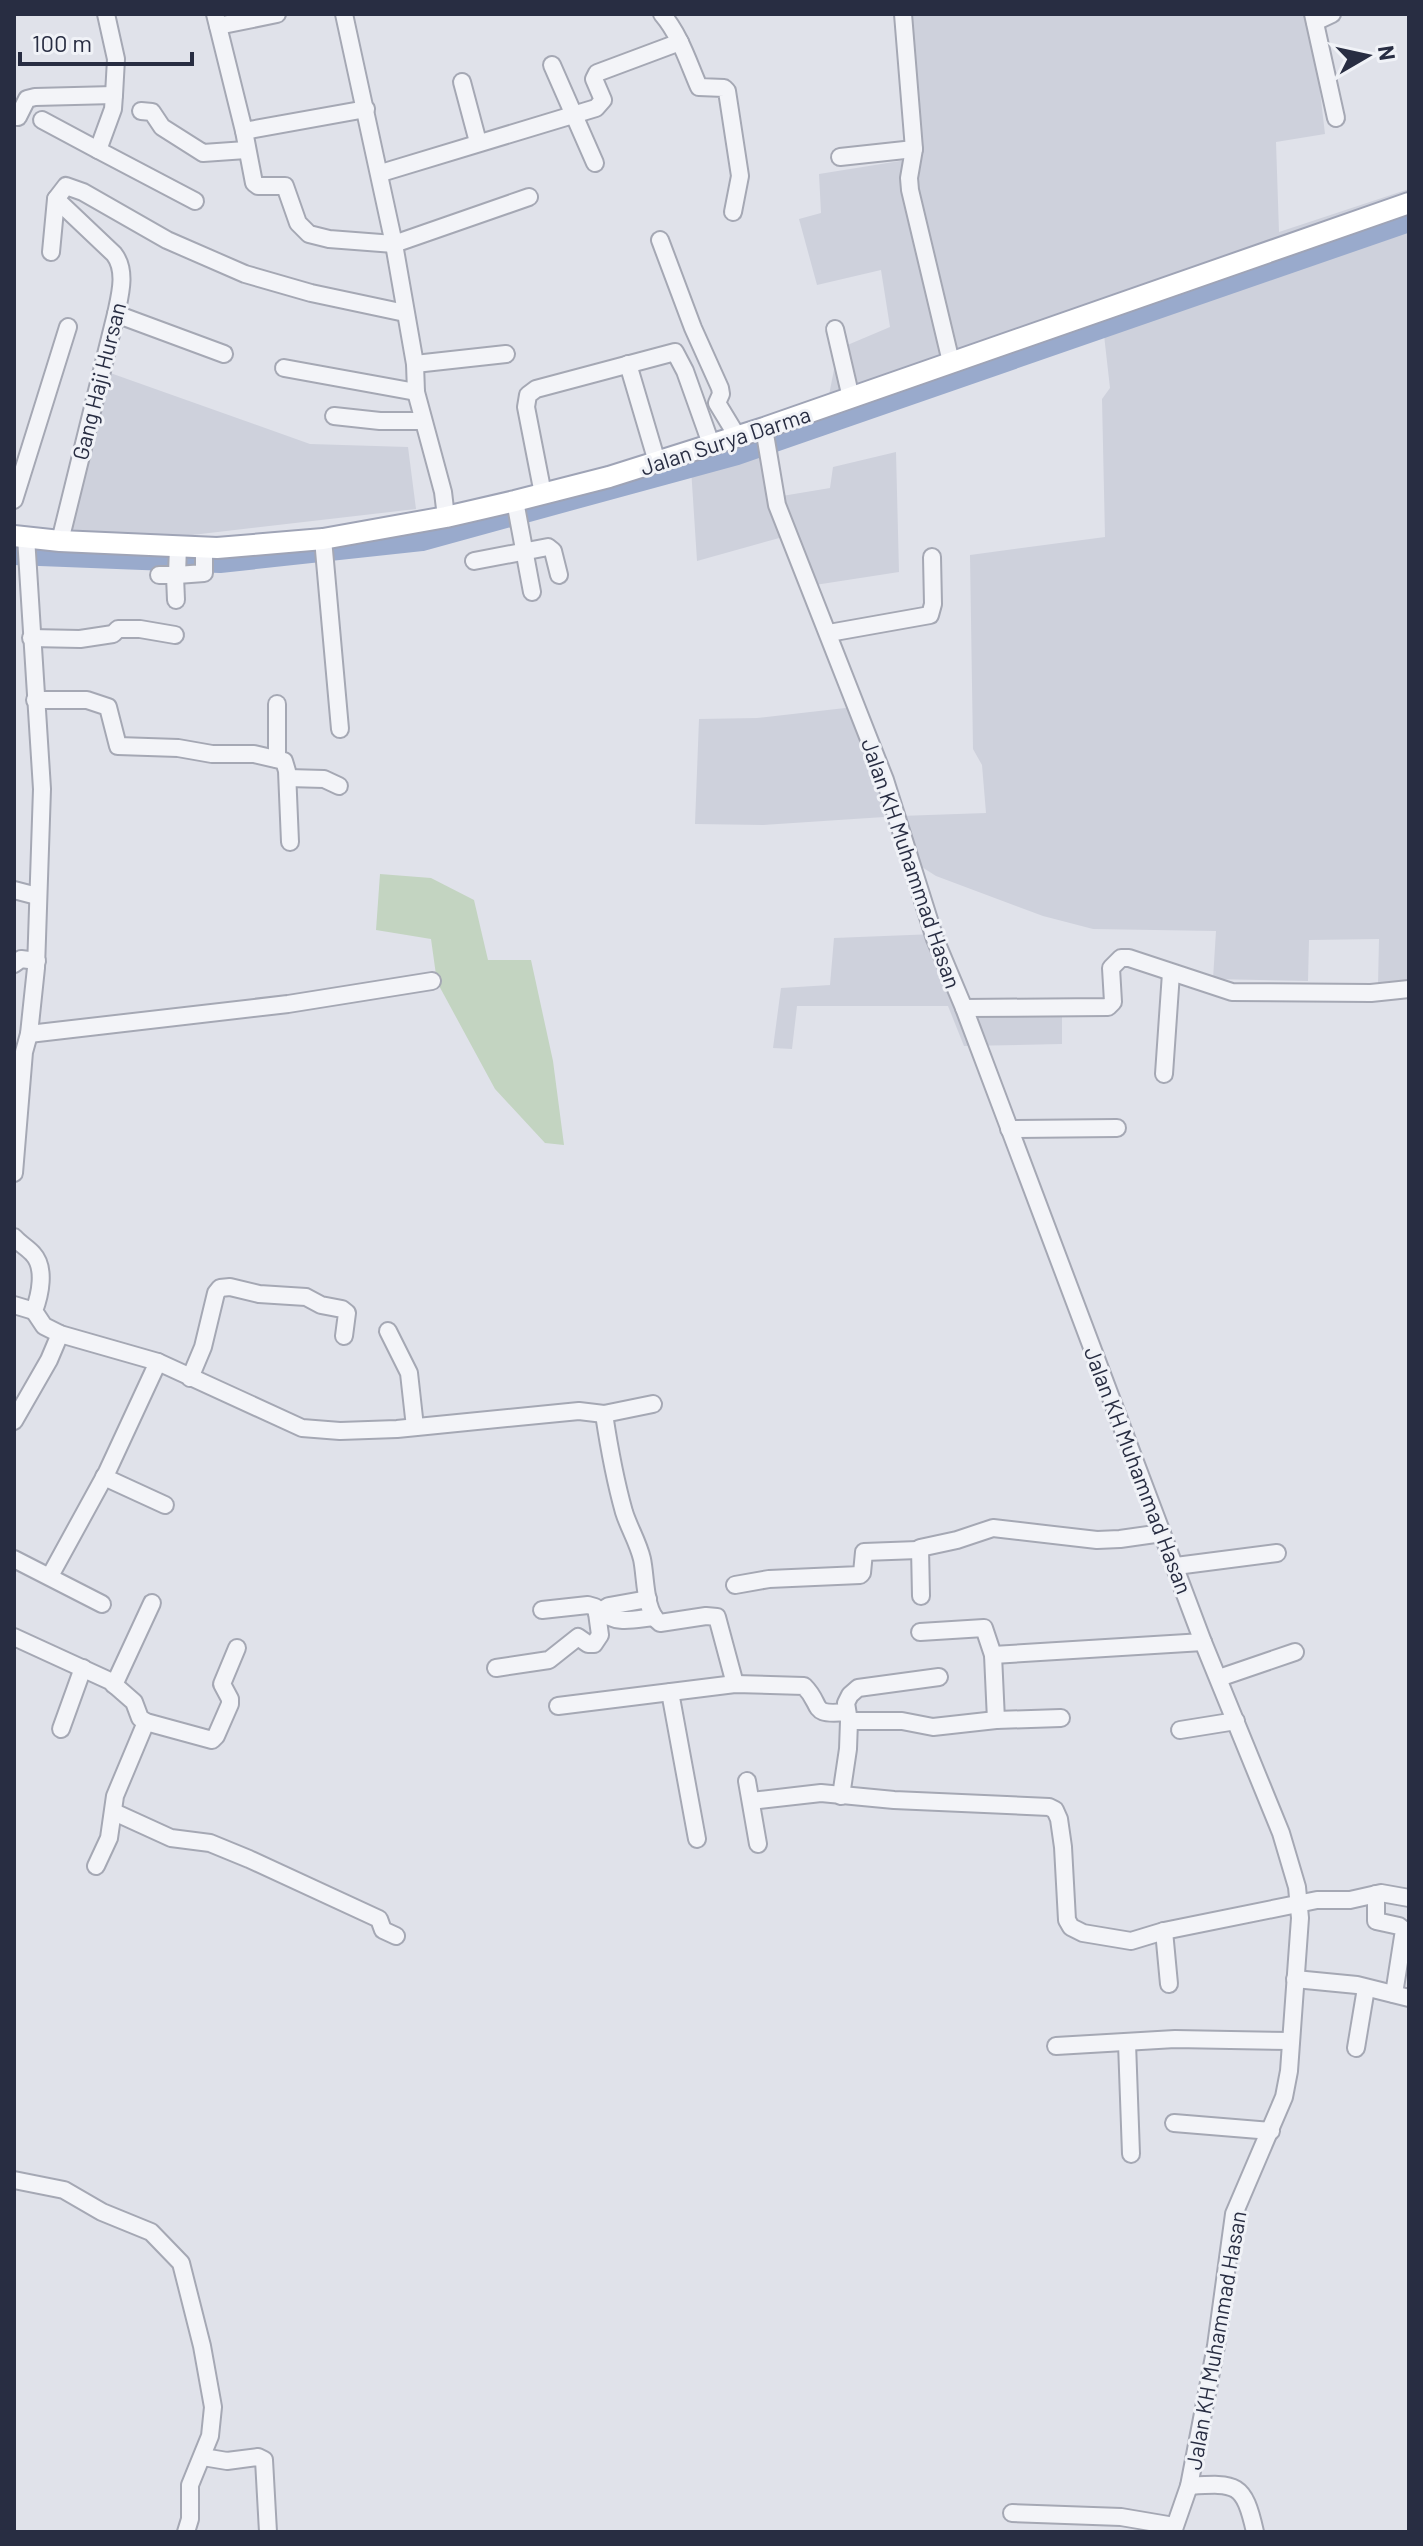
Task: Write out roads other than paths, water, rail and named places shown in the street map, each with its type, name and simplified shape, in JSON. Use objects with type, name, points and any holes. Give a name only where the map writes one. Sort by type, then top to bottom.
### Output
[{"type":"main road","name":"Jalan Surya Darma","points":[[22,541],[60,541],[174,566],[204,557],[324,542],[446,517],[516,507],[543,494],[609,477],[737,436],[765,432],[951,362],[1409,203]]},
{"type":"street","points":[[98,150],[113,109],[114,95],[116,59],[106,14]]},
{"type":"street","points":[[277,14],[216,20],[254,183],[288,188],[294,216],[303,229],[329,239],[394,244],[529,197]]},
{"type":"street","points":[[344,14],[381,173],[415,364],[416,392],[443,492],[446,517]]},
{"type":"street","points":[[662,14],[680,42],[699,87],[724,88],[727,91],[740,176],[733,212]]},
{"type":"street","points":[[903,14],[914,149],[910,190],[951,362]]},
{"type":"street","points":[[1332,14],[1314,18],[1336,118]]},
{"type":"street","points":[[381,173],[600,106],[603,100],[594,79],[597,73],[680,42]]},
{"type":"street","points":[[552,65],[595,163]]},
{"type":"street","points":[[462,82],[478,142]]},
{"type":"street","points":[[18,117],[22,104],[35,97],[114,95]]},
{"type":"street","points":[[244,131],[366,109]]},
{"type":"street","points":[[141,111],[152,112],[162,127],[206,154],[246,150]]},
{"type":"street","points":[[42,120],[195,201]]},
{"type":"street","points":[[840,157],[914,149]]},
{"type":"street","points":[[51,252],[56,199],[66,186],[73,187],[167,240],[245,274],[311,293],[405,313]]},
{"type":"street","name":"Gang Haji Hursan","points":[[56,199],[118,259],[121,286],[60,541]]},
{"type":"street","points":[[660,240],[693,328],[720,388],[718,409],[737,436]]},
{"type":"street","points":[[116,314],[224,354]]},
{"type":"street","points":[[14,500],[68,327]]},
{"type":"street","points":[[835,329],[851,398]]},
{"type":"street","points":[[543,494],[526,407],[528,395],[536,389],[670,351],[678,354],[711,444]]},
{"type":"street","points":[[415,364],[506,354]]},
{"type":"street","points":[[628,364],[657,462]]},
{"type":"street","points":[[284,368],[416,392]]},
{"type":"street","points":[[334,416],[422,421]]},
{"type":"street","name":"Jalan KH Muhammad Hasan","points":[[765,432],[777,505],[885,780],[935,939],[964,1008],[1203,1642],[1281,1833],[1297,1887],[1300,1904],[1284,2097],[1234,2214],[1216,2346],[1189,2486],[1174,2529]]},
{"type":"street","points":[[516,507],[532,592]]},
{"type":"street","points":[[14,1173],[23,1044],[37,961],[42,789],[22,541]]},
{"type":"street","points":[[324,542],[340,729]]},
{"type":"street","points":[[474,561],[522,544],[551,548],[559,575]]},
{"type":"street","points":[[176,600],[174,566],[200,574],[204,557]]},
{"type":"street","points":[[829,633],[930,615],[933,604],[932,557]]},
{"type":"street","points":[[31,638],[80,639],[113,634],[118,629],[127,628],[175,635]]},
{"type":"street","points":[[35,700],[87,700],[108,707],[118,746],[254,754],[284,761],[288,778],[290,842]]},
{"type":"street","points":[[277,704],[277,759]]},
{"type":"street","points":[[288,778],[324,779],[339,786]]},
{"type":"street","points":[[14,890],[37,896]]},
{"type":"street","points":[[964,1008],[1108,1007],[1113,1002],[1111,968],[1121,958],[1232,992],[1371,993],[1409,989]]},
{"type":"street","points":[[14,964],[21,959],[37,961]]},
{"type":"street","points":[[1164,1074],[1171,973]]},
{"type":"street","points":[[23,1044],[432,981]]},
{"type":"street","points":[[1009,1129],[1117,1128]]},
{"type":"street","points":[[14,1237],[31,1251],[40,1267],[34,1311]]},
{"type":"street","points":[[190,1378],[203,1347],[216,1293],[220,1288],[306,1297],[321,1305],[339,1307],[347,1313],[344,1336]]},
{"type":"street","points":[[14,1305],[34,1311],[44,1326],[60,1334],[158,1362],[302,1428],[340,1431],[415,1427],[579,1411],[604,1414],[653,1404]]},
{"type":"street","points":[[388,1331],[409,1373],[415,1427]]},
{"type":"street","points":[[14,1421],[49,1360],[60,1334]]},
{"type":"street","points":[[50,1576],[104,1477],[158,1362]]},
{"type":"street","points":[[604,1414],[610,1457],[625,1516],[641,1556],[654,1617],[660,1623],[717,1617],[735,1684]]},
{"type":"street","points":[[104,1477],[165,1505]]},
{"type":"street","points":[[735,1585],[769,1579],[860,1575],[864,1552],[918,1550],[989,1528],[1097,1540],[1162,1533]]},
{"type":"street","points":[[918,1550],[921,1596]]},
{"type":"street","points":[[1176,1566],[1277,1553]]},
{"type":"street","points":[[14,1559],[102,1604]]},
{"type":"street","points":[[599,1612],[609,1606],[648,1599]]},
{"type":"street","points":[[114,1685],[152,1603]]},
{"type":"street","points":[[542,1610],[588,1605],[617,1621],[654,1617]]},
{"type":"street","points":[[496,1668],[549,1660],[578,1637],[588,1644],[594,1644],[600,1635],[599,1612]]},
{"type":"street","points":[[920,1632],[984,1628],[993,1655],[996,1720]]},
{"type":"street","points":[[14,1637],[114,1685],[134,1702],[140,1718],[146,1722],[214,1739],[230,1704],[222,1684],[237,1648]]},
{"type":"street","points":[[993,1655],[1203,1642]]},
{"type":"street","points":[[1219,1678],[1295,1652]]},
{"type":"street","points":[[61,1729],[83,1668]]},
{"type":"street","points":[[841,1796],[848,1717],[846,1703],[850,1695],[858,1688],[939,1677]]},
{"type":"street","points":[[558,1706],[735,1684],[804,1686],[817,1709],[823,1713],[941,1727],[996,1720],[1061,1718]]},
{"type":"street","points":[[670,1692],[697,1839]]},
{"type":"street","points":[[1180,1730],[1236,1721]]},
{"type":"street","points":[[96,1866],[109,1838],[115,1796],[146,1722]]},
{"type":"street","points":[[747,1781],[758,1844]]},
{"type":"street","points":[[751,1801],[821,1793],[1049,1807],[1055,1810],[1059,1819],[1067,1920],[1071,1927],[1083,1933],[1131,1941],[1164,1931],[1317,1900],[1350,1900],[1376,1894],[1409,1898]]},
{"type":"street","points":[[114,1812],[171,1838],[210,1843],[249,1859],[379,1919],[383,1930],[396,1936]]},
{"type":"street","points":[[1295,1979],[1402,1996],[1404,1930],[1376,1921],[1376,1894]]},
{"type":"street","points":[[1164,1931],[1169,1984]]},
{"type":"street","points":[[1356,2048],[1366,1988]]},
{"type":"street","points":[[1056,2046],[1175,2039],[1291,2041]]},
{"type":"street","points":[[1127,2043],[1131,2154]]},
{"type":"street","points":[[1174,2123],[1271,2131]]},
{"type":"street","points":[[14,2180],[64,2190],[102,2212],[151,2232],[181,2263],[202,2346],[213,2407],[203,2457],[190,2485],[190,2519],[186,2532]]},
{"type":"street","points":[[203,2457],[227,2461],[258,2457],[264,2460],[268,2532]]},
{"type":"street","points":[[1189,2486],[1224,2484],[1236,2488],[1247,2504],[1255,2532]]},
{"type":"street","points":[[1012,2513],[1121,2517],[1174,2529]]},
{"type":"waterway","points":[[14,555],[220,563],[422,541],[737,455],[1409,222]]}]
